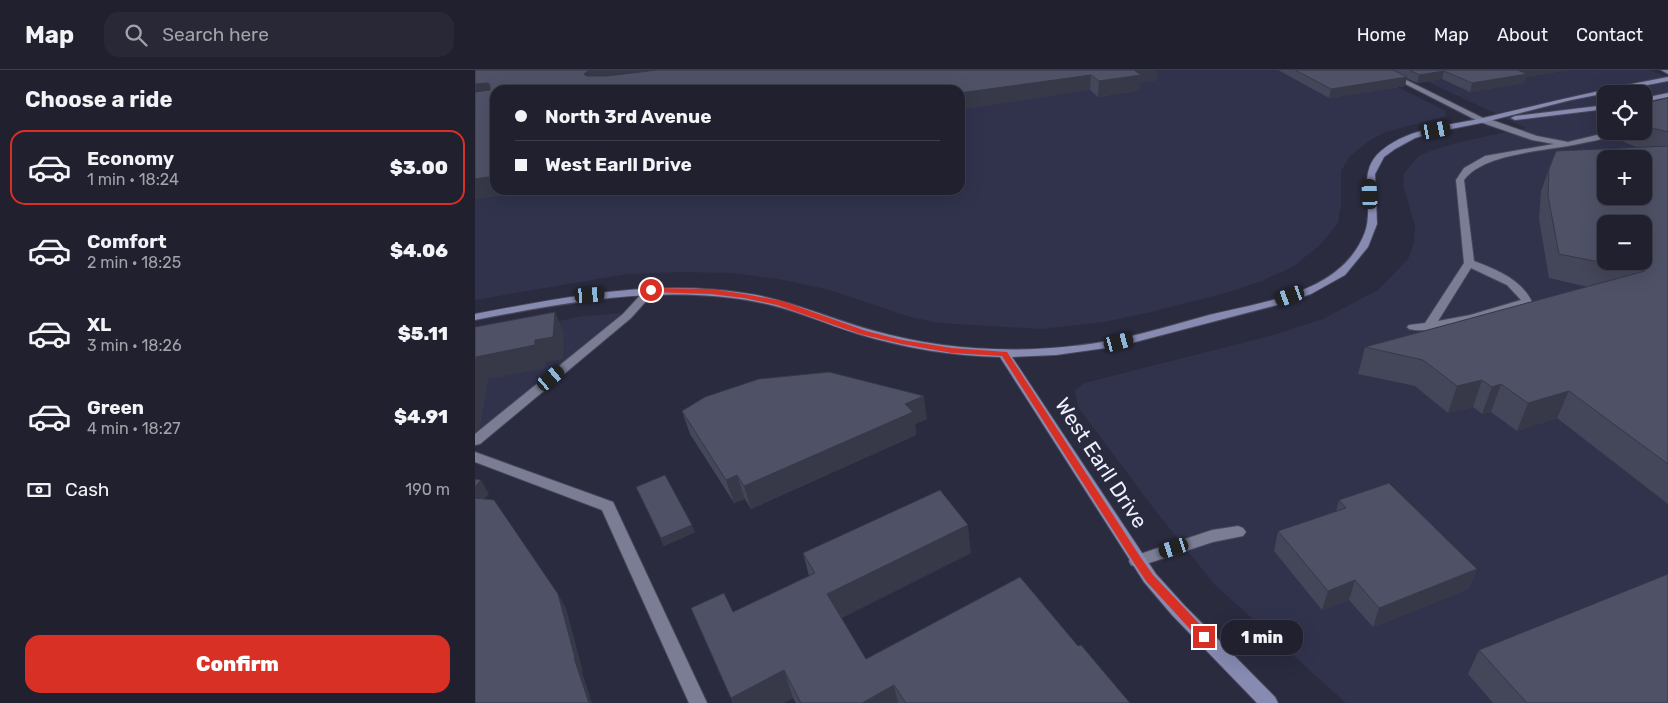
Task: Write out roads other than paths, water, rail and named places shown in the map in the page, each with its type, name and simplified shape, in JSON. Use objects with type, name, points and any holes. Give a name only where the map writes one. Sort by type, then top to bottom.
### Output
[{"type":"street","points":[[1381,70],[1483,120],[1535,138],[1568,144]]},
{"type":"street","points":[[1663,70],[1668,72]]},
{"type":"street","points":[[475,317],[590,295],[651,290],[711,292],[779,303],[863,332],[902,342],[967,352],[1004,353],[1077,349],[1119,342],[1276,301],[1319,286],[1335,277],[1350,266],[1364,244],[1372,222],[1369,179],[1377,160],[1390,148],[1409,138],[1571,98],[1668,79]]},
{"type":"street","points":[[1652,98],[1668,95]]},
{"type":"street","points":[[1483,120],[1545,116],[1597,108]]},
{"type":"street","points":[[1429,326],[1469,263],[1460,180],[1467,170],[1488,158],[1597,137]]},
{"type":"street","points":[[1413,326],[1429,326],[1463,321],[1527,302],[1524,293],[1495,274],[1469,263]]},
{"type":"street","points":[[475,441],[627,316],[651,290]]},
{"type":"street","name":"West Earll Drive","points":[[1004,353],[1137,561],[1178,610],[1269,703]]},
{"type":"street","points":[[475,457],[608,506],[698,703]]},
{"type":"street","points":[[1137,561],[1212,536],[1238,532]]}]
